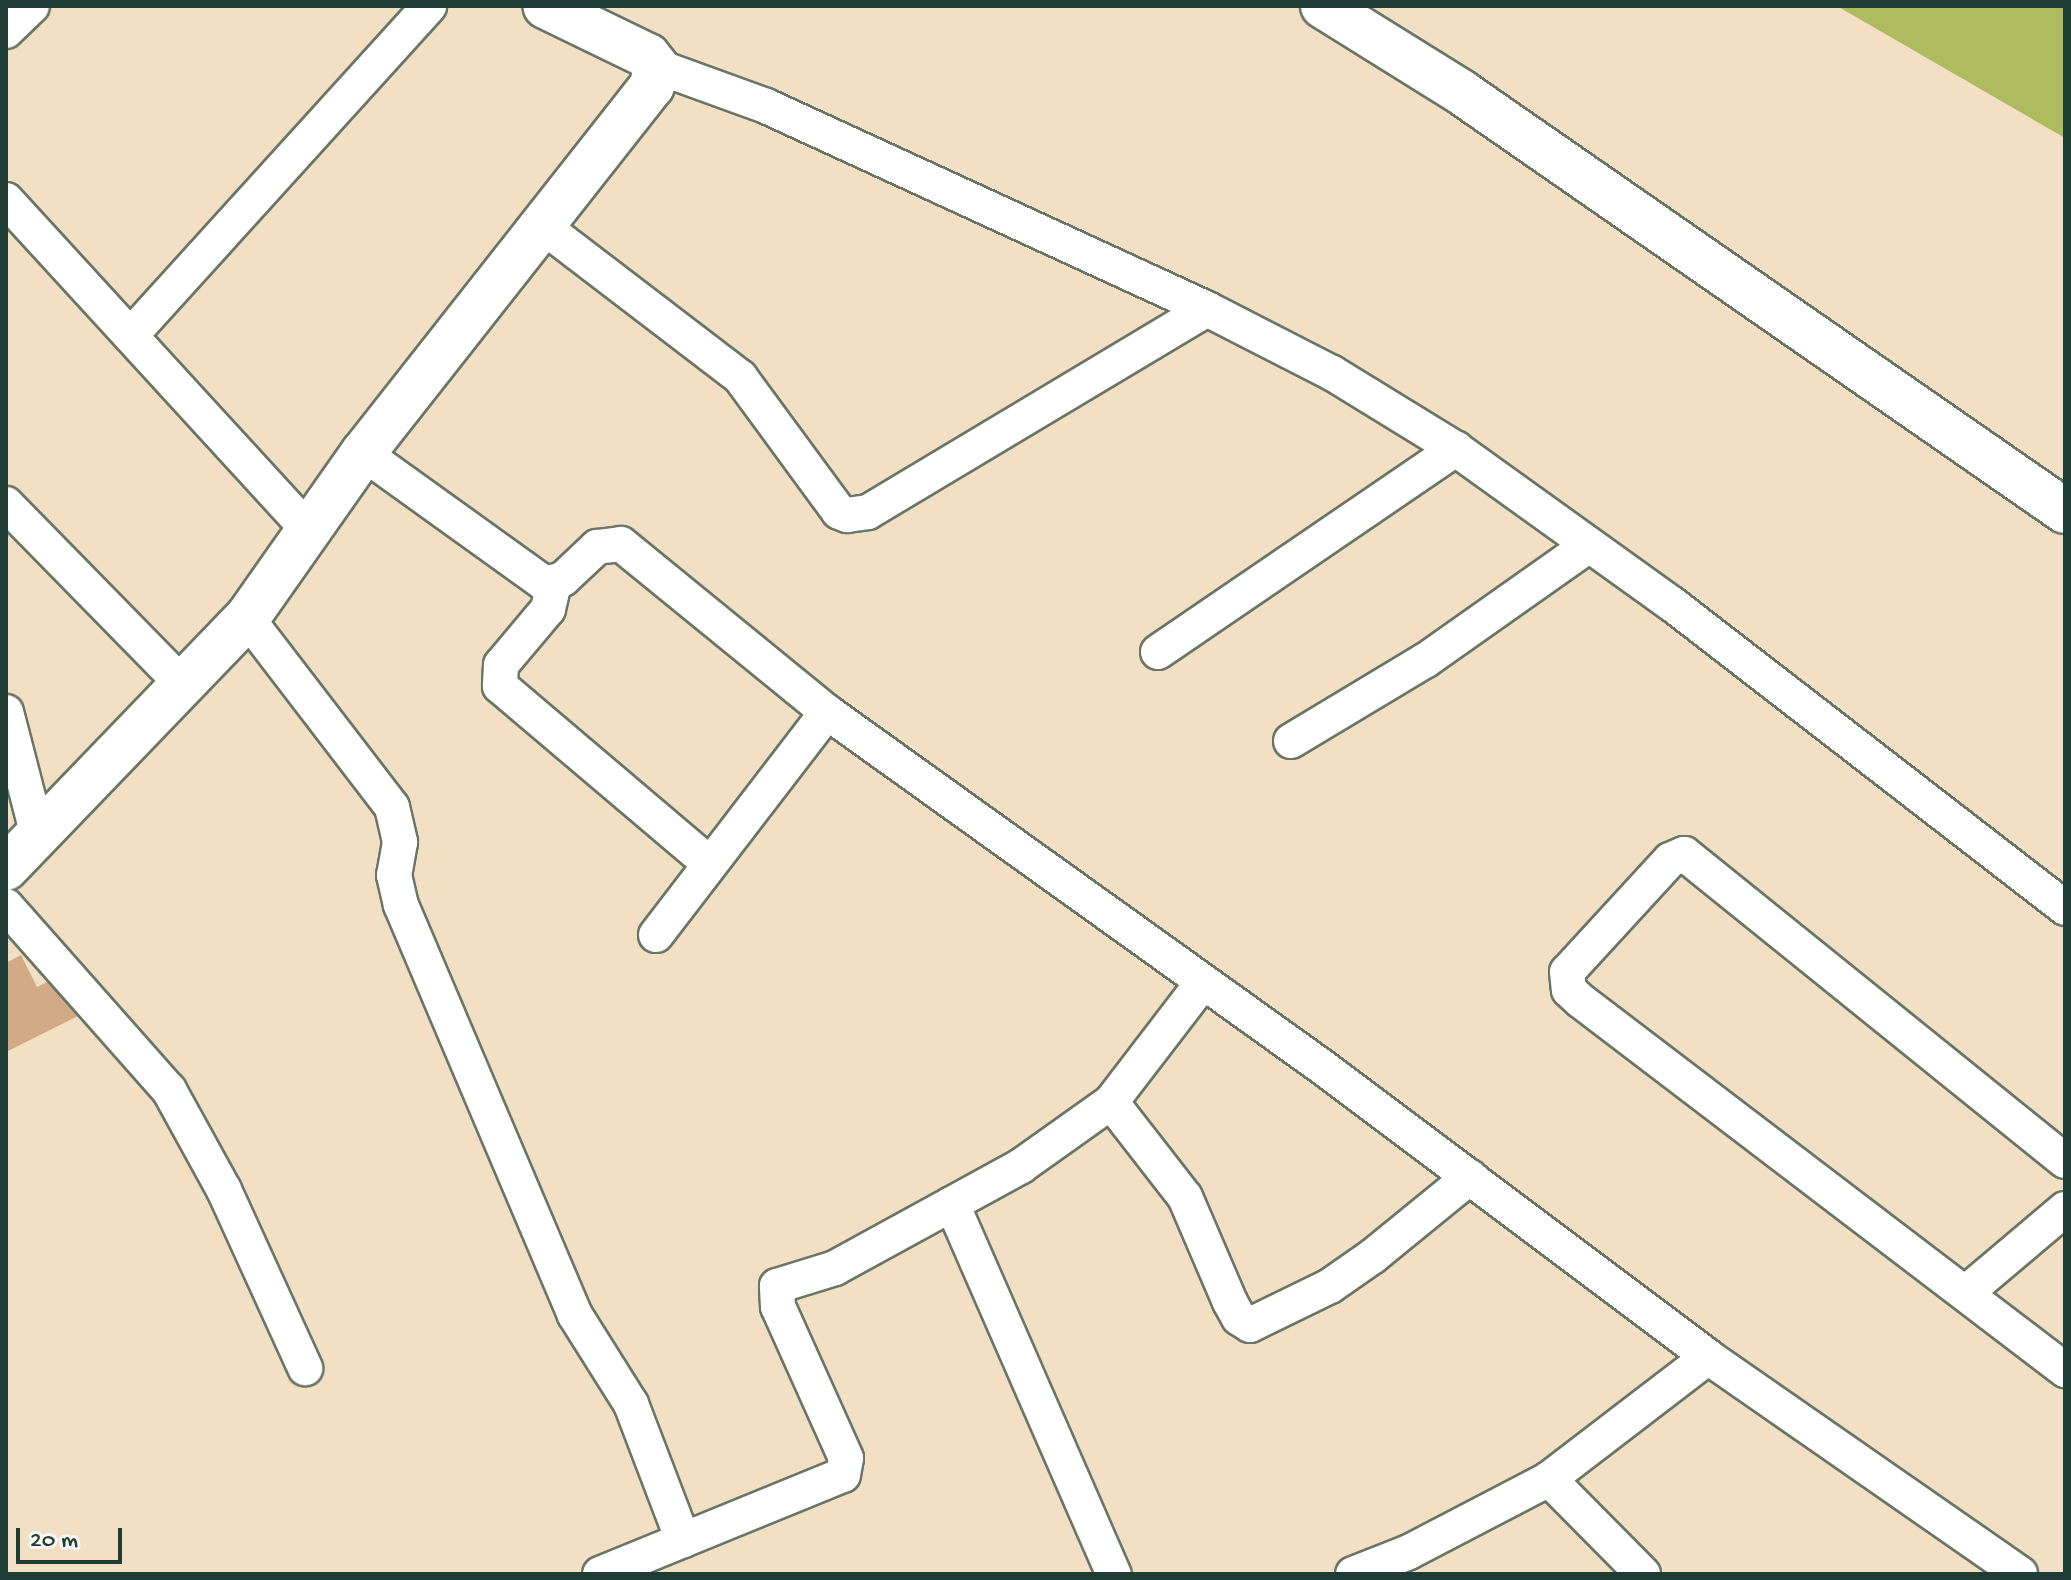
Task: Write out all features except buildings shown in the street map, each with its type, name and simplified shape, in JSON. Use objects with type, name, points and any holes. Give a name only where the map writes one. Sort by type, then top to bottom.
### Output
[{"type":"street","points":[[6,31],[32,6]]},
{"type":"street","points":[[131,335],[429,6]]},
{"type":"street","points":[[545,6],[642,52],[656,66],[766,106],[1207,309],[1332,373],[1456,449],[1589,545],[2065,908]]},
{"type":"street","points":[[1323,6],[1461,92],[2065,511]]},
{"type":"street","points":[[6,868],[247,618],[363,453],[540,224],[644,98],[656,66]]},
{"type":"street","points":[[6,200],[308,530]]},
{"type":"street","points":[[540,224],[740,377],[839,512],[847,515],[868,512],[1207,309]]},
{"type":"street","points":[[1158,652],[1456,449]]},
{"type":"street","points":[[363,453],[534,579],[554,583]]},
{"type":"street","points":[[6,504],[182,684]]},
{"type":"street","points":[[710,864],[500,686],[501,665],[548,609],[554,583],[597,547],[621,544],[827,712],[1470,1177],[1708,1357],[2020,1574]]},
{"type":"street","points":[[1291,741],[1426,660],[1589,545]]},
{"type":"street","points":[[247,618],[392,807],[400,842],[394,875],[401,905],[575,1315],[631,1404],[683,1540]]},
{"type":"street","points":[[6,712],[38,836]]},
{"type":"street","points":[[656,935],[827,712]]},
{"type":"street","points":[[2065,1161],[1684,854],[1670,860],[1567,972],[1569,990],[1581,1001],[1968,1291],[2065,1370]]},
{"type":"street","points":[[6,906],[169,1090],[224,1190],[305,1368]]},
{"type":"street","points":[[601,1574],[833,1480],[847,1469],[778,1307],[777,1286],[835,1268],[1021,1166],[1111,1102],[1203,982]]},
{"type":"street","points":[[1111,1102],[1185,1197],[1230,1302],[1239,1318],[1250,1325],[1363,1264],[1470,1177]]},
{"type":"street","points":[[952,1204],[1114,1574]]},
{"type":"street","points":[[1968,1291],[2065,1209]]},
{"type":"street","points":[[1353,1574],[1415,1563],[1549,1479],[1708,1357]]},
{"type":"street","points":[[1549,1479],[1643,1574]]},
{"type":"green space","points":[[1837,6],[2065,6],[2065,138]]}]
